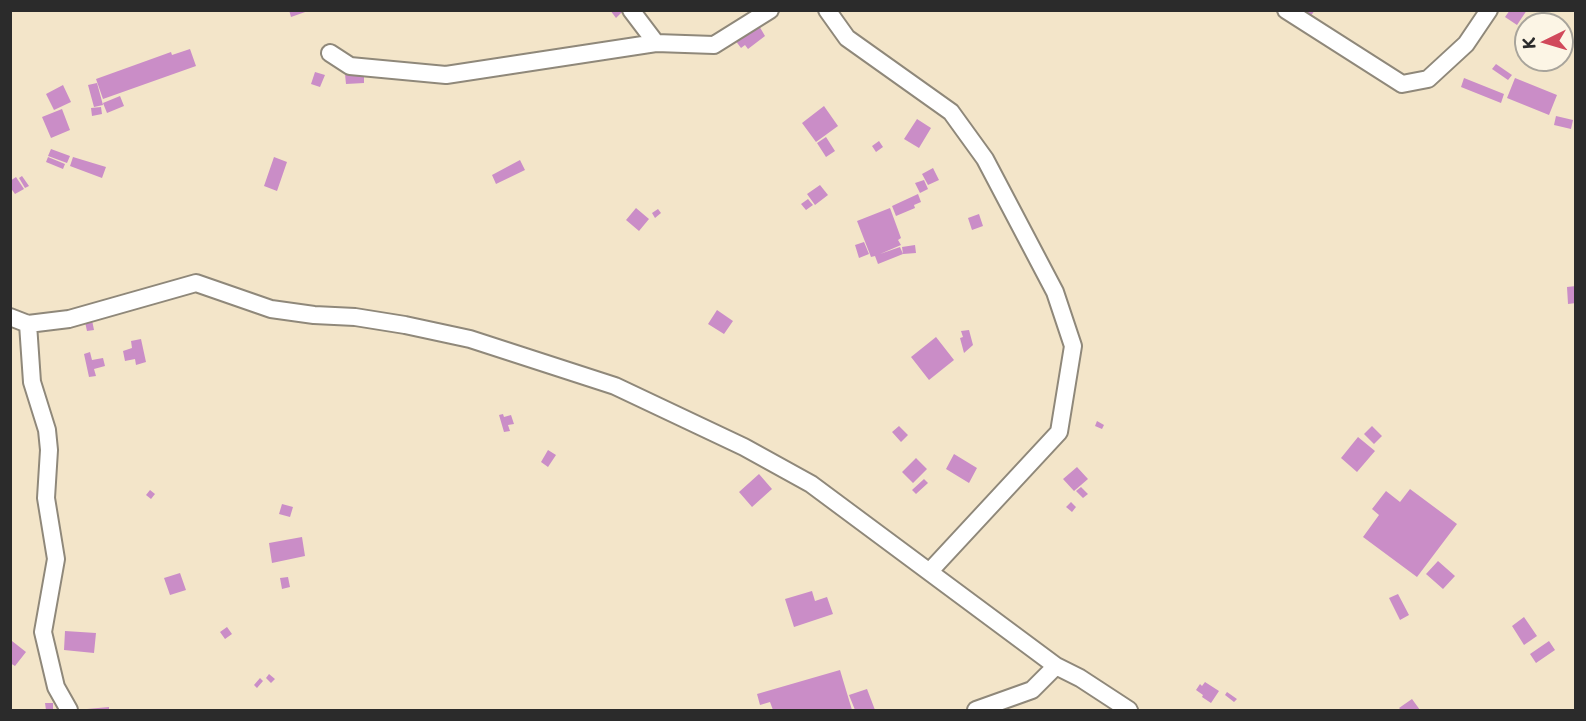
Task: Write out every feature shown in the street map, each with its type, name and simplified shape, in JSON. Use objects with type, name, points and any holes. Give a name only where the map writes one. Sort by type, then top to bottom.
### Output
[{"type":"street","points":[[631,10],[656,43]]},
{"type":"street","points":[[330,52],[350,66],[446,75],[656,43],[714,45],[770,10]]},
{"type":"street","points":[[827,10],[847,38],[951,112],[985,159],[1055,292],[1073,346],[1059,432],[930,572]]},
{"type":"street","points":[[1286,10],[1402,84],[1428,79],[1466,44],[1490,10]]},
{"type":"street","points":[[10,317],[28,324],[69,319],[196,283],[272,309],[314,315],[355,317],[470,339],[615,386],[744,447],[811,484],[1056,666],[1080,678],[1129,711]]},
{"type":"street","points":[[28,324],[32,382],[47,430],[49,450],[46,498],[56,559],[43,632],[56,687],[69,711]]},
{"type":"street","points":[[976,711],[1032,690],[1056,666]]},
{"type":"building","points":[[289,10],[308,10],[308,11],[291,17]]},
{"type":"building","points":[[610,10],[624,10],[616,18]]},
{"type":"building","points":[[1301,10],[1315,10],[1310,17]]},
{"type":"building","points":[[1510,10],[1527,10],[1514,12],[1514,23],[1505,17]]},
{"type":"building","points":[[758,24],[765,36],[748,49],[745,45],[741,48],[735,40]]},
{"type":"building","points":[[190,49],[196,66],[103,99],[96,79],[171,52],[172,55]]},
{"type":"building","points":[[1496,64],[1512,75],[1508,80],[1492,69]]},
{"type":"building","points":[[315,72],[325,75],[320,87],[311,84]]},
{"type":"building","points":[[364,73],[364,83],[346,84],[345,74]]},
{"type":"building","points":[[1464,78],[1504,94],[1501,103],[1461,87]]},
{"type":"building","points":[[1515,78],[1557,95],[1549,115],[1507,98]]},
{"type":"building","points":[[97,83],[103,105],[94,107],[88,85]]},
{"type":"building","points":[[63,85],[71,102],[54,110],[46,94]]},
{"type":"building","points":[[120,96],[124,106],[107,113],[103,103]]},
{"type":"building","points":[[824,106],[838,126],[816,142],[802,123]]},
{"type":"building","points":[[101,107],[102,114],[92,116],[91,108]]},
{"type":"building","points":[[62,109],[70,130],[51,138],[42,117]]},
{"type":"building","points":[[1556,116],[1573,120],[1571,129],[1554,125]]},
{"type":"building","points":[[917,119],[931,128],[919,148],[904,139]]},
{"type":"building","points":[[826,137],[835,151],[826,157],[817,143]]},
{"type":"building","points":[[879,141],[883,147],[876,152],[872,146]]},
{"type":"building","points":[[51,149],[70,156],[67,163],[48,156]]},
{"type":"building","points":[[48,157],[65,164],[63,169],[46,162]]},
{"type":"building","points":[[73,157],[106,167],[102,178],[70,166]]},
{"type":"building","points":[[274,157],[287,162],[277,191],[264,186]]},
{"type":"building","points":[[520,160],[525,170],[496,184],[492,175]]},
{"type":"building","points":[[933,168],[939,180],[928,185],[922,174]]},
{"type":"building","points":[[22,176],[29,186],[25,188],[19,178]]},
{"type":"building","points":[[16,177],[24,189],[15,194],[10,187],[10,181]]},
{"type":"building","points":[[924,180],[928,189],[920,193],[915,183]]},
{"type":"building","points":[[820,185],[828,195],[815,205],[807,194]]},
{"type":"building","points":[[918,194],[921,202],[914,205],[915,208],[896,216],[892,206]]},
{"type":"building","points":[[808,199],[813,205],[806,210],[801,204]]},
{"type":"building","points":[[636,208],[649,219],[639,231],[626,220]]},
{"type":"building","points":[[890,208],[901,238],[898,240],[901,245],[880,254],[900,247],[903,254],[878,264],[875,256],[871,257],[857,221]]},
{"type":"building","points":[[658,209],[661,213],[655,218],[652,213]]},
{"type":"building","points":[[979,214],[983,226],[972,230],[968,218]]},
{"type":"building","points":[[864,242],[869,254],[859,258],[855,245]]},
{"type":"building","points":[[915,245],[916,253],[903,254],[902,247]]},
{"type":"building","points":[[1576,286],[1576,303],[1568,304],[1567,287]]},
{"type":"building","points":[[717,310],[733,321],[724,334],[708,324]]},
{"type":"building","points":[[92,320],[94,330],[87,331],[85,322]]},
{"type":"building","points":[[969,330],[973,345],[964,353],[960,338],[963,337],[961,331]]},
{"type":"building","points":[[936,337],[954,360],[929,380],[911,357]]},
{"type":"building","points":[[141,339],[146,362],[136,365],[135,359],[125,361],[123,351],[132,348],[131,341]]},
{"type":"building","points":[[90,352],[92,360],[103,358],[105,366],[94,369],[96,376],[89,377],[84,354]]},
{"type":"building","points":[[503,414],[504,417],[511,415],[514,424],[508,425],[510,431],[504,432],[499,415]]},
{"type":"building","points":[[1097,421],[1104,425],[1102,429],[1095,426]]},
{"type":"building","points":[[899,426],[908,435],[901,442],[892,432]]},
{"type":"building","points":[[1372,426],[1382,436],[1374,444],[1364,434]]},
{"type":"building","points":[[1358,437],[1375,451],[1357,472],[1341,458]]},
{"type":"building","points":[[548,450],[556,455],[548,467],[541,462]]},
{"type":"building","points":[[954,454],[977,468],[969,483],[946,469]]},
{"type":"building","points":[[916,458],[927,469],[913,483],[902,472]]},
{"type":"building","points":[[1077,467],[1088,479],[1074,491],[1063,479]]},
{"type":"building","points":[[759,474],[772,489],[752,507],[739,492]]},
{"type":"building","points":[[924,479],[928,483],[916,494],[912,490]]},
{"type":"building","points":[[1081,487],[1088,494],[1083,498],[1076,491]]},
{"type":"building","points":[[1410,489],[1457,524],[1417,577],[1363,537],[1379,515],[1372,509],[1386,491],[1400,502]]},
{"type":"building","points":[[150,490],[155,494],[151,499],[146,495]]},
{"type":"building","points":[[1071,502],[1076,507],[1072,512],[1066,507]]},
{"type":"building","points":[[282,504],[293,507],[290,517],[279,514]]},
{"type":"building","points":[[302,537],[305,556],[272,563],[269,543]]},
{"type":"building","points":[[1438,561],[1455,576],[1443,589],[1426,574]]},
{"type":"building","points":[[180,573],[186,590],[170,595],[164,578]]},
{"type":"building","points":[[288,577],[290,587],[282,589],[280,578]]},
{"type":"building","points":[[812,591],[815,601],[827,597],[833,614],[794,627],[785,599]]},
{"type":"building","points":[[1398,594],[1409,615],[1400,620],[1389,598]]},
{"type":"building","points":[[1524,617],[1537,636],[1524,645],[1512,626]]},
{"type":"building","points":[[227,627],[232,634],[225,639],[220,632]]},
{"type":"building","points":[[65,631],[96,633],[94,653],[64,650]]},
{"type":"building","points":[[12,641],[26,652],[15,666],[10,663],[10,643]]},
{"type":"building","points":[[1549,641],[1555,650],[1536,663],[1530,654]]},
{"type":"building","points":[[840,670],[852,710],[773,710],[770,702],[760,705],[757,694]]},
{"type":"building","points":[[269,674],[275,679],[271,683],[266,678]]},
{"type":"building","points":[[260,678],[263,681],[257,688],[254,685]]},
{"type":"building","points":[[1205,682],[1219,691],[1211,703],[1196,690],[1200,684],[1202,686]]},
{"type":"building","points":[[867,689],[875,710],[855,710],[849,695]]},
{"type":"building","points":[[1227,692],[1237,699],[1234,702],[1225,695]]},
{"type":"building","points":[[1412,699],[1420,710],[1401,710],[1399,708]]},
{"type":"building","points":[[45,703],[53,703],[53,710],[46,710]]},
{"type":"building","points":[[109,707],[109,710],[87,710],[87,709]]}]
